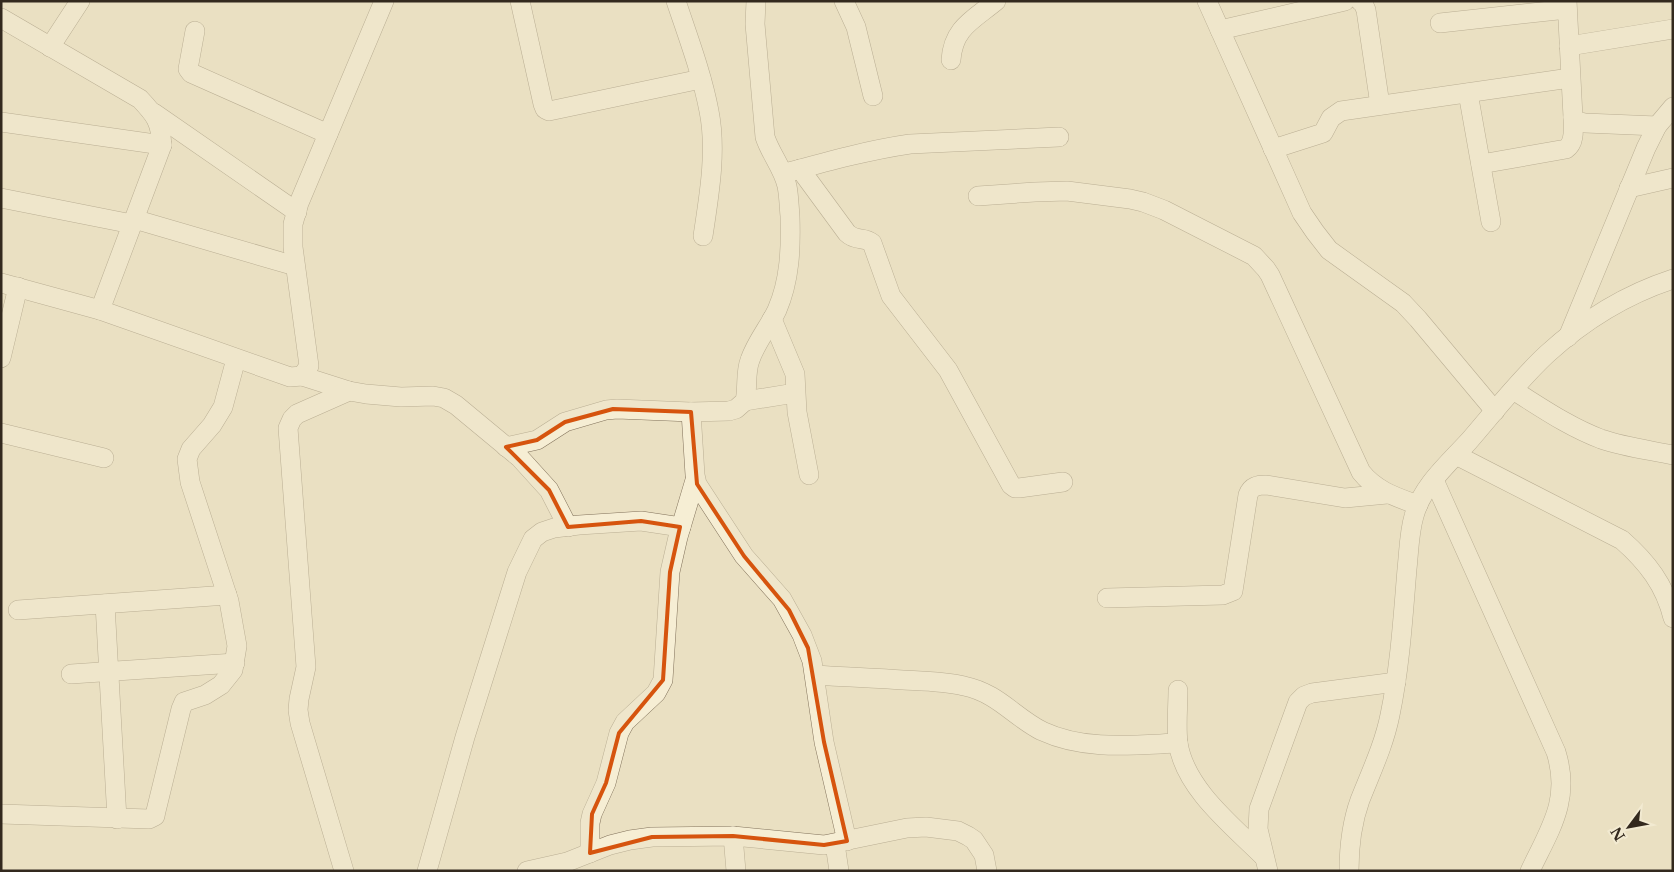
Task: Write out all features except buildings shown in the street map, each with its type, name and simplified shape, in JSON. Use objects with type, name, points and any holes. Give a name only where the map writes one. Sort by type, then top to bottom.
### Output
[{"type":"street","points":[[50,47],[80,1]]},
{"type":"street","points":[[302,376],[309,366],[295,266],[293,224],[299,202],[384,1]]},
{"type":"street","points":[[520,1],[545,109],[549,112],[701,79]]},
{"type":"street","points":[[676,1],[701,79],[709,112],[712,150],[703,236]]},
{"type":"street","points":[[756,1],[755,24],[766,137],[770,150],[792,171],[847,233],[854,238],[866,239],[872,244],[891,296],[948,370],[1014,488],[1063,482]]},
{"type":"street","points":[[844,1],[856,28],[873,96]]},
{"type":"street","points":[[951,60],[952,46],[962,28],[996,1]]},
{"type":"street","points":[[1207,1],[1302,213],[1314,232],[1329,250],[1403,303],[1434,336],[1495,411]]},
{"type":"street","points":[[1220,30],[1345,1]]},
{"type":"street","points":[[1360,1],[1366,10],[1380,106]]},
{"type":"street","points":[[1440,23],[1567,5],[1573,117],[1573,138],[1570,146],[1566,149],[1481,164]]},
{"type":"street","points":[[1,18],[140,99],[153,113],[296,212]]},
{"type":"street","points":[[1569,46],[1673,29]]},
{"type":"street","points":[[196,31],[188,69],[191,73],[328,134]]},
{"type":"street","points":[[1274,149],[1323,133],[1336,113],[1570,78]]},
{"type":"street","points":[[1468,92],[1491,222]]},
{"type":"street","points":[[1568,336],[1629,188],[1657,126],[1673,107]]},
{"type":"street","points":[[100,310],[162,145],[161,128],[153,113]]},
{"type":"street","points":[[1573,117],[1576,121],[1585,123],[1657,126]]},
{"type":"street","points":[[1,122],[162,145]]},
{"type":"street","points":[[792,171],[850,155],[910,144],[1059,137]]},
{"type":"street","points":[[745,402],[748,363],[772,319],[783,293],[790,256],[788,195],[792,171]]},
{"type":"street","points":[[1629,188],[1673,178]]},
{"type":"street","points":[[978,196],[1067,191],[1130,199],[1164,210],[1254,256],[1270,275],[1356,463],[1367,480],[1387,494],[1418,505]]},
{"type":"street","points":[[1,198],[133,222],[295,266]]},
{"type":"street","points":[[1349,871],[1350,845],[1360,801],[1388,725],[1396,682],[1409,538],[1421,496],[1513,390],[1547,354],[1596,316],[1624,300],[1673,279]]},
{"type":"street","points":[[1,358],[10,285],[100,310],[290,378],[302,376],[349,391],[382,396],[433,396],[444,398],[456,405],[520,458],[550,490],[568,527]]},
{"type":"street","points":[[772,319],[794,374],[800,427],[809,475]]},
{"type":"street","points":[[1,814],[117,819],[149,819],[155,816],[184,702],[205,695],[221,685],[233,670],[237,646],[233,617],[190,482],[187,459],[191,449],[212,425],[223,407],[236,359]]},
{"type":"street","points":[[1513,390],[1562,421],[1589,434],[1616,443],[1673,455]]},
{"type":"street","points":[[344,871],[304,742],[298,710],[306,667],[288,428],[292,419],[297,414],[349,391]]},
{"type":"street","points":[[506,447],[537,440],[565,422],[606,410],[729,411],[736,409],[745,402],[795,393]]},
{"type":"street","points":[[590,853],[590,823],[592,814],[606,783],[619,733],[625,722],[656,693],[663,680],[670,572],[695,480],[690,412]]},
{"type":"street","points":[[1,432],[104,458]]},
{"type":"street","points":[[1456,455],[1622,540],[1651,569],[1665,594],[1673,618]]},
{"type":"street","points":[[695,480],[744,556],[782,599],[808,648],[815,675],[841,842],[839,871]]},
{"type":"street","points":[[1434,480],[1556,752],[1560,767],[1562,779],[1559,808],[1530,871]]},
{"type":"street","points":[[1107,598],[1223,595],[1233,591],[1248,495],[1255,486],[1266,485],[1345,498],[1387,494]]},
{"type":"street","points":[[427,871],[465,737],[517,572],[534,539],[542,532],[554,528],[641,521],[681,527]]},
{"type":"street","points":[[18,610],[227,595]]},
{"type":"street","points":[[105,604],[117,819]]},
{"type":"street","points":[[71,674],[234,663]]},
{"type":"street","points":[[815,675],[941,682],[965,686],[992,696],[1041,730],[1058,738],[1074,742],[1112,746],[1178,742]]},
{"type":"street","points":[[1266,864],[1258,829],[1259,809],[1298,702],[1304,696],[1312,693],[1396,682]]},
{"type":"street","points":[[1178,690],[1178,742],[1186,770],[1204,796],[1266,864]]},
{"type":"street","points":[[527,871],[567,862],[610,845],[645,838],[733,836],[818,845],[907,828],[926,827],[958,831],[968,836],[984,855],[987,871]]},
{"type":"street","points":[[733,836],[736,871]]},
{"type":"highlighted area","points":[[613,409],[691,412],[697,484],[744,556],[789,610],[808,648],[824,742],[847,841],[824,845],[733,836],[652,837],[590,853],[592,814],[606,783],[619,733],[663,680],[670,572],[680,527],[641,521],[568,527],[549,490],[506,447],[537,440],[565,422]]}]
